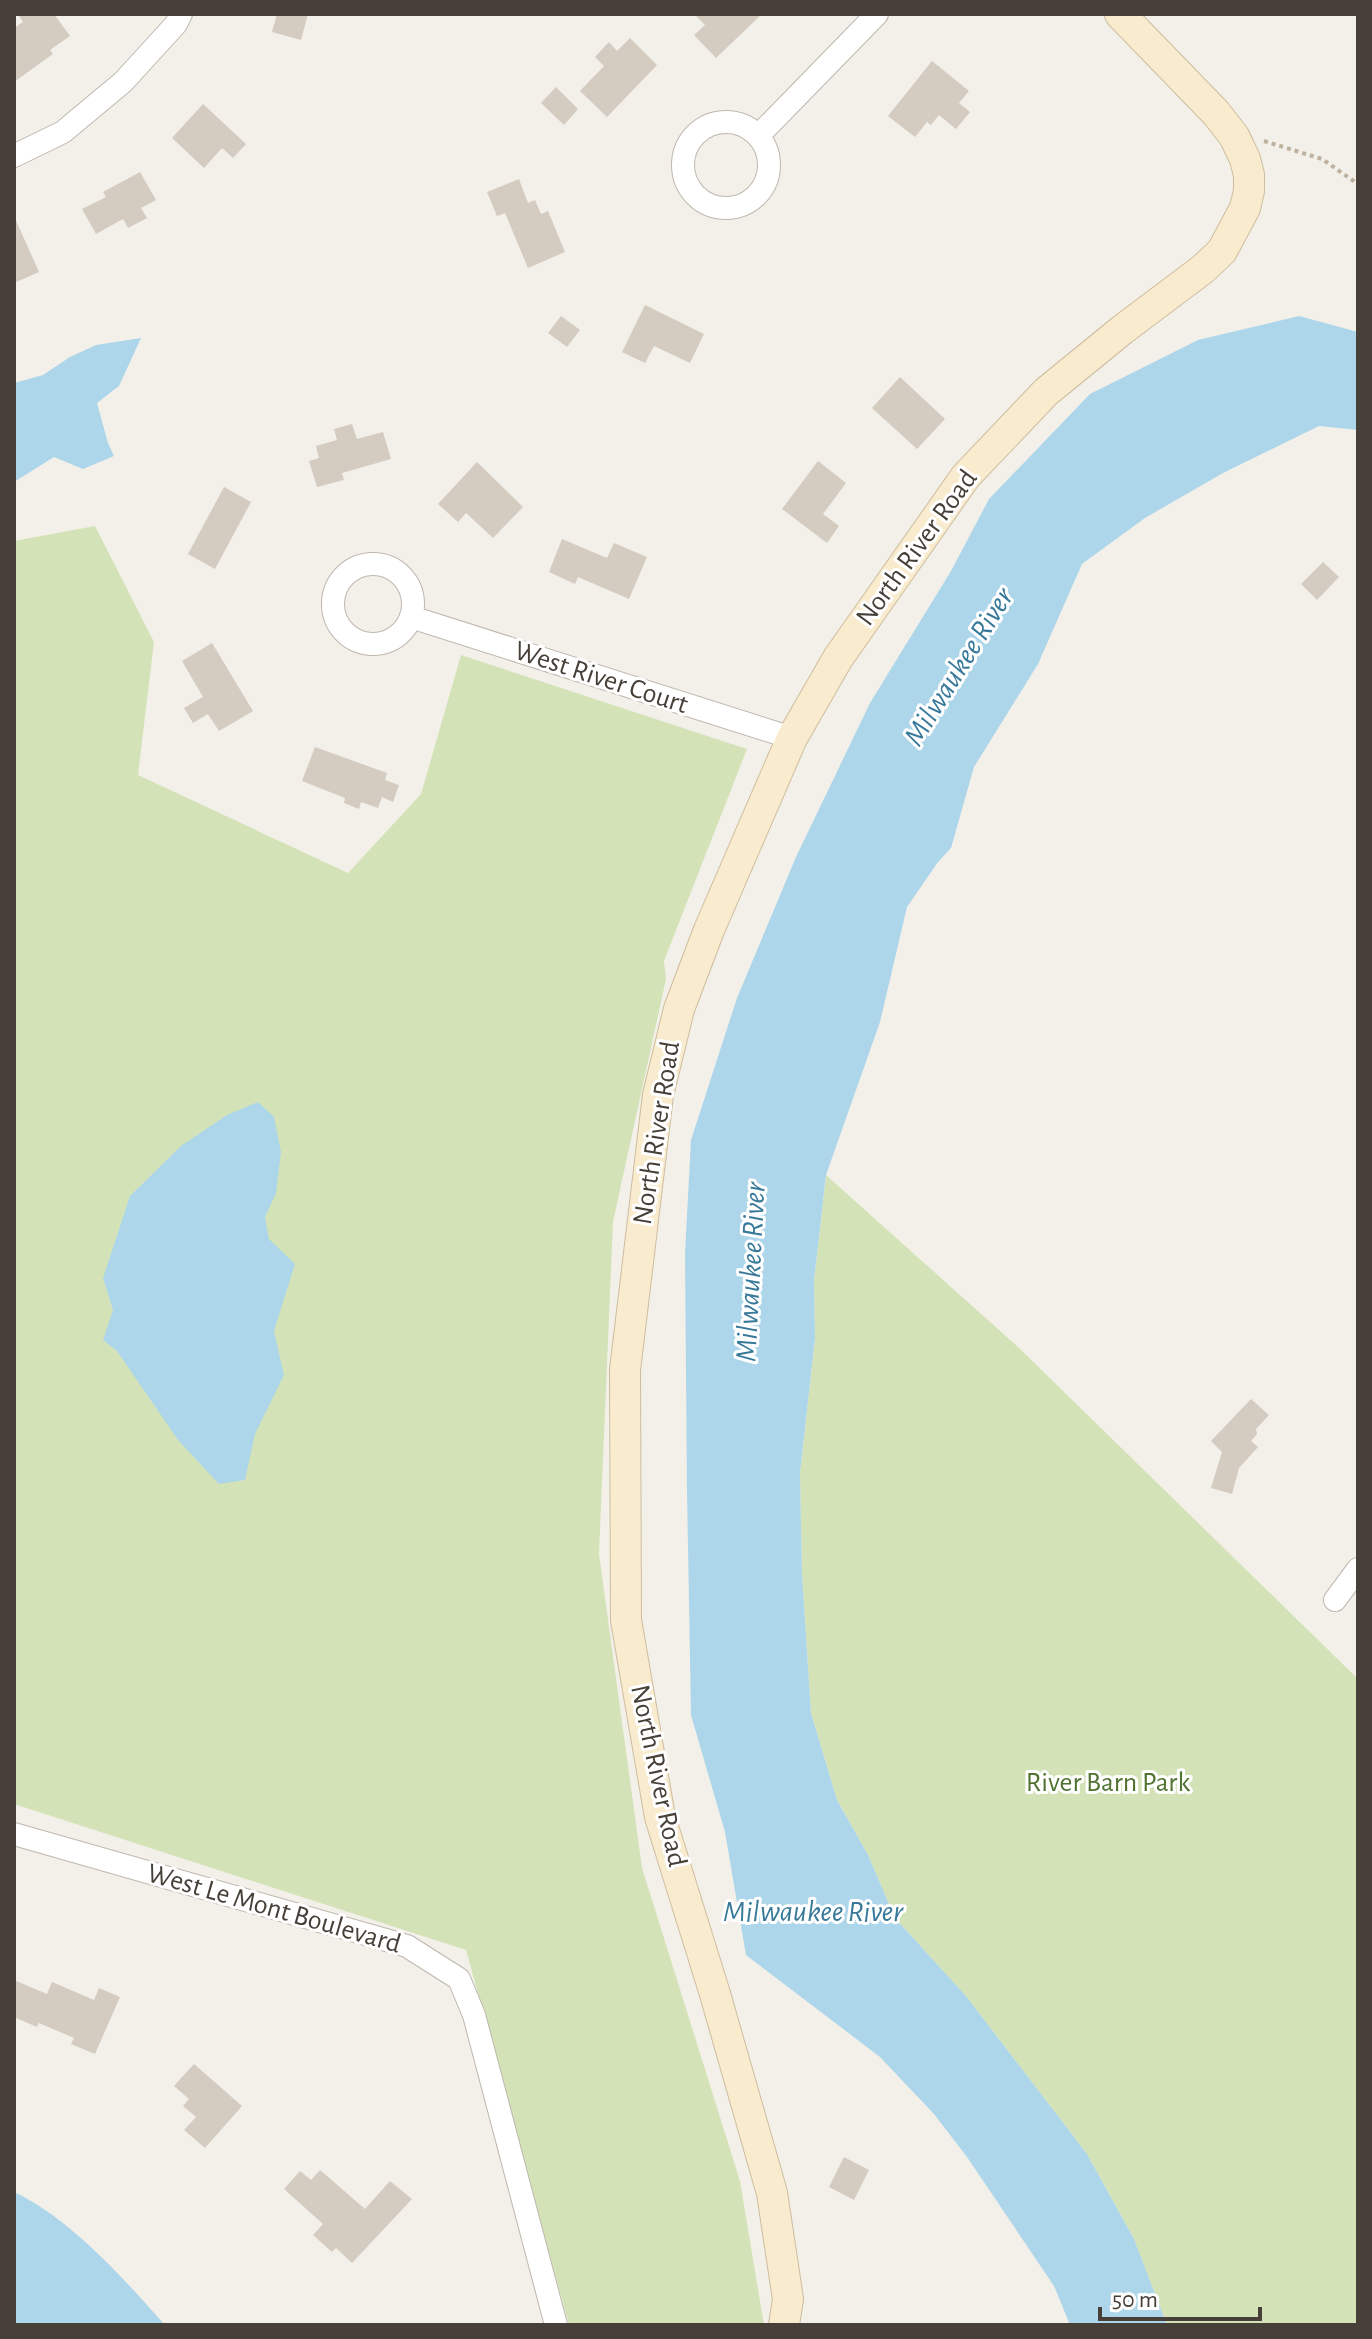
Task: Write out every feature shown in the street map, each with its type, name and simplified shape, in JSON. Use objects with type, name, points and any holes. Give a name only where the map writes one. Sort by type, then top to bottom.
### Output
[{"type":"street","points":[[14,156],[63,132],[123,82],[176,24],[181,14]]},
{"type":"street","points":[[758,136],[877,14]]},
{"type":"street","points":[[1120,14],[1232,135]]},
{"type":"street","name":"North River Road","points":[[784,2325],[788,2299],[772,2193],[660,1817],[626,1620],[625,1370],[658,1095],[679,1009],[709,930],[792,738],[838,658],[966,476],[1046,392],[1222,251],[1245,208],[1249,191],[1245,159],[1232,135]]},
{"type":"street","name":"West River Court","points":[[411,617],[792,738]]},
{"type":"street","points":[[1335,1600],[1358,1569]]},
{"type":"street","name":"West Le Mont Boulevard","points":[[14,1834],[407,1946],[459,1979],[474,2015],[556,2325]]},
{"type":"path","points":[[1232,135],[1322,159],[1358,184]]},
{"type":"green space","points":[[95,526],[154,642],[138,775],[348,873],[421,794],[461,655],[747,749],[664,961],[666,979],[613,1222],[599,1554],[642,1868],[740,2181],[764,2325],[569,2325],[466,1950],[14,1804],[14,541]]},
{"type":"green space","name":"River Barn Park","points":[[826,1175],[1018,1347],[1358,1679],[1358,2325],[1167,2325],[1134,2239],[1087,2154],[966,1996],[895,1918],[868,1855],[837,1800],[811,1713],[802,1574],[800,1473],[815,1338],[814,1281]]},
{"type":"water","name":"Milwaukee River","points":[[1299,316],[1358,332],[1358,430],[1319,426],[1223,473],[1145,518],[1082,564],[1038,664],[974,767],[951,848],[907,907],[880,1022],[826,1175],[814,1281],[815,1338],[800,1473],[802,1574],[811,1713],[837,1800],[868,1855],[895,1918],[966,1996],[1087,2154],[1134,2239],[1167,2325],[1070,2325],[1054,2286],[967,2157],[934,2114],[880,2057],[746,1955],[725,1832],[691,1715],[685,1253],[691,1140],[737,998],[796,857],[870,703],[951,571],[989,499],[1090,394],[1198,340]]},
{"type":"water","points":[[141,338],[119,386],[97,403],[114,456],[83,469],[54,457],[14,482],[14,383],[43,375],[96,345]]},
{"type":"water","points":[[258,1102],[274,1117],[281,1152],[276,1193],[265,1217],[269,1239],[295,1264],[274,1331],[284,1375],[255,1434],[245,1480],[219,1484],[178,1440],[117,1351],[103,1340],[113,1310],[103,1278],[130,1196],[181,1146],[227,1115]]},
{"type":"water","points":[[14,2192],[35,2203],[76,2233],[165,2325],[14,2325]]},
{"type":"building","points":[[18,14],[54,14],[70,36],[50,50],[53,54],[14,82],[14,28],[23,22]]},
{"type":"building","points":[[277,14],[308,14],[301,40],[272,32]]},
{"type":"building","points":[[694,14],[762,14],[716,58],[694,35],[705,25]]},
{"type":"building","points":[[630,38],[657,65],[607,117],[580,91],[604,66],[595,57],[609,42],[617,51]]},
{"type":"building","points":[[932,61],[969,91],[959,103],[970,112],[956,129],[939,115],[931,125],[927,122],[915,137],[888,116]]},
{"type":"building","points":[[556,87],[578,109],[564,125],[541,103]]},
{"type":"building","points":[[203,104],[246,144],[233,158],[222,148],[204,168],[172,138]]},
{"type":"building","points":[[140,172],[156,200],[141,208],[147,218],[128,228],[123,219],[96,234],[82,209],[106,197],[103,192]]},
{"type":"building","points":[[519,179],[528,203],[535,200],[541,214],[548,211],[565,252],[528,268],[505,213],[497,216],[487,192]]},
{"type":"building","points":[[14,216],[39,272],[14,283]]},
{"type":"building","points":[[645,305],[704,334],[690,363],[654,346],[645,363],[622,352]]},
{"type":"building","points":[[561,316],[580,330],[567,347],[548,333]]},
{"type":"building","points":[[900,377],[945,419],[917,449],[872,408]]},
{"type":"building","points":[[352,424],[357,439],[383,432],[391,459],[342,473],[344,480],[317,487],[309,461],[319,458],[316,446],[337,440],[334,429]]},
{"type":"building","points":[[818,461],[846,483],[823,514],[839,526],[827,543],[782,509]]},
{"type":"building","points":[[477,462],[523,507],[493,538],[466,513],[458,522],[438,504]]},
{"type":"building","points":[[224,487],[251,502],[215,569],[188,554]]},
{"type":"building","points":[[562,539],[607,558],[614,543],[647,557],[629,599],[578,577],[575,584],[549,572]]},
{"type":"building","points":[[1323,562],[1339,577],[1317,600],[1301,584]]},
{"type":"building","points":[[212,643],[253,711],[219,731],[208,714],[193,723],[184,708],[203,697],[182,661]]},
{"type":"building","points":[[315,747],[387,773],[385,780],[399,785],[393,802],[382,797],[378,808],[361,802],[359,809],[344,803],[345,798],[302,781]]},
{"type":"building","points":[[1251,1399],[1269,1415],[1256,1429],[1257,1434],[1251,1441],[1258,1447],[1239,1468],[1232,1494],[1211,1488],[1222,1452],[1211,1441]]},
{"type":"building","points":[[14,1980],[47,1994],[52,1982],[94,2000],[99,1988],[120,1997],[95,2054],[71,2044],[74,2038],[39,2023],[37,2027],[14,2017]]},
{"type":"building","points":[[194,2064],[242,2106],[205,2148],[184,2130],[196,2117],[183,2106],[189,2099],[174,2086]]},
{"type":"building","points":[[844,2157],[869,2170],[854,2200],[829,2187]]},
{"type":"building","points":[[320,2170],[365,2209],[390,2181],[412,2199],[352,2263],[336,2248],[332,2252],[313,2235],[323,2224],[284,2189],[300,2171],[311,2180]]}]
